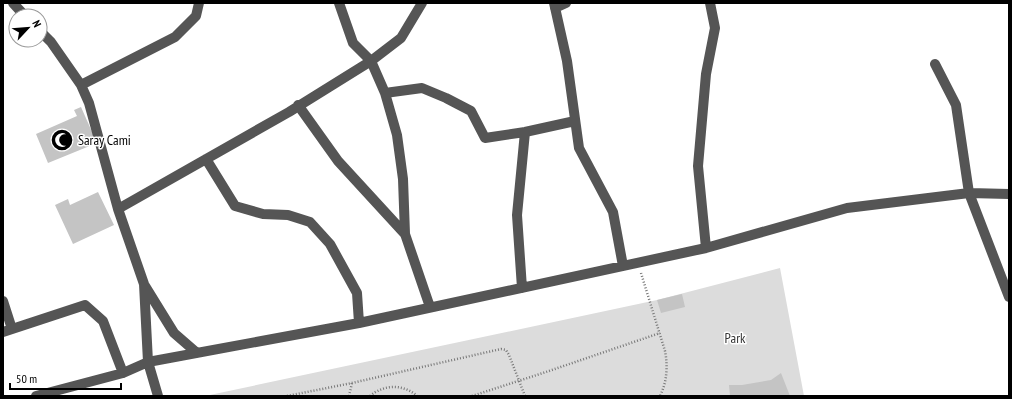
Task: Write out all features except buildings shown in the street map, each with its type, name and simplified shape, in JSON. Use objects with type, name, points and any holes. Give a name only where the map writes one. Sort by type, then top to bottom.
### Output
[{"type":"street","points":[[81,85],[174,37],[196,16],[199,3]]},
{"type":"street","points":[[339,3],[352,43],[371,61],[385,93],[397,135],[403,179],[405,234],[430,307]]},
{"type":"street","points":[[118,209],[206,159],[371,61],[401,38],[422,3]]},
{"type":"street","points":[[566,3],[554,6],[567,61],[579,148],[613,212],[624,266]]},
{"type":"street","points":[[706,248],[698,166],[706,74],[715,28],[710,3]]},
{"type":"street","points":[[48,39],[81,85],[88,103],[118,209],[144,284],[174,333],[197,353]]},
{"type":"street","points":[[936,64],[956,105],[969,193],[1009,297]]},
{"type":"street","points":[[385,93],[422,88],[446,98],[471,111],[485,138],[525,132],[575,121]]},
{"type":"street","points":[[298,105],[338,161],[405,234]]},
{"type":"street","points":[[522,288],[517,216],[525,132]]},
{"type":"street","points":[[206,159],[235,206],[263,214],[288,215],[310,222],[330,244],[357,292],[358,323]]},
{"type":"street","points":[[36,396],[123,373],[148,362],[358,323],[706,248],[847,208],[969,193],[1009,194]]},
{"type":"street","points":[[144,284],[148,362],[158,396]]},
{"type":"street","points":[[3,301],[7,331],[85,305],[103,321],[123,373]]},
{"type":"path","points":[[638,262],[660,333],[667,363],[664,386],[660,396]]},
{"type":"path","points":[[472,396],[660,333]]},
{"type":"path","points":[[286,396],[352,383],[501,349],[506,350],[509,355],[525,396]]},
{"type":"path","points":[[349,396],[352,383]]},
{"type":"path","points":[[370,396],[383,388],[397,387],[410,390],[417,396]]},
{"type":"green space","name":"Park","points":[[780,268],[804,396],[205,396],[657,300]]},
{"type":"place","name":"Saray Cami","points":[[62,140]]}]
